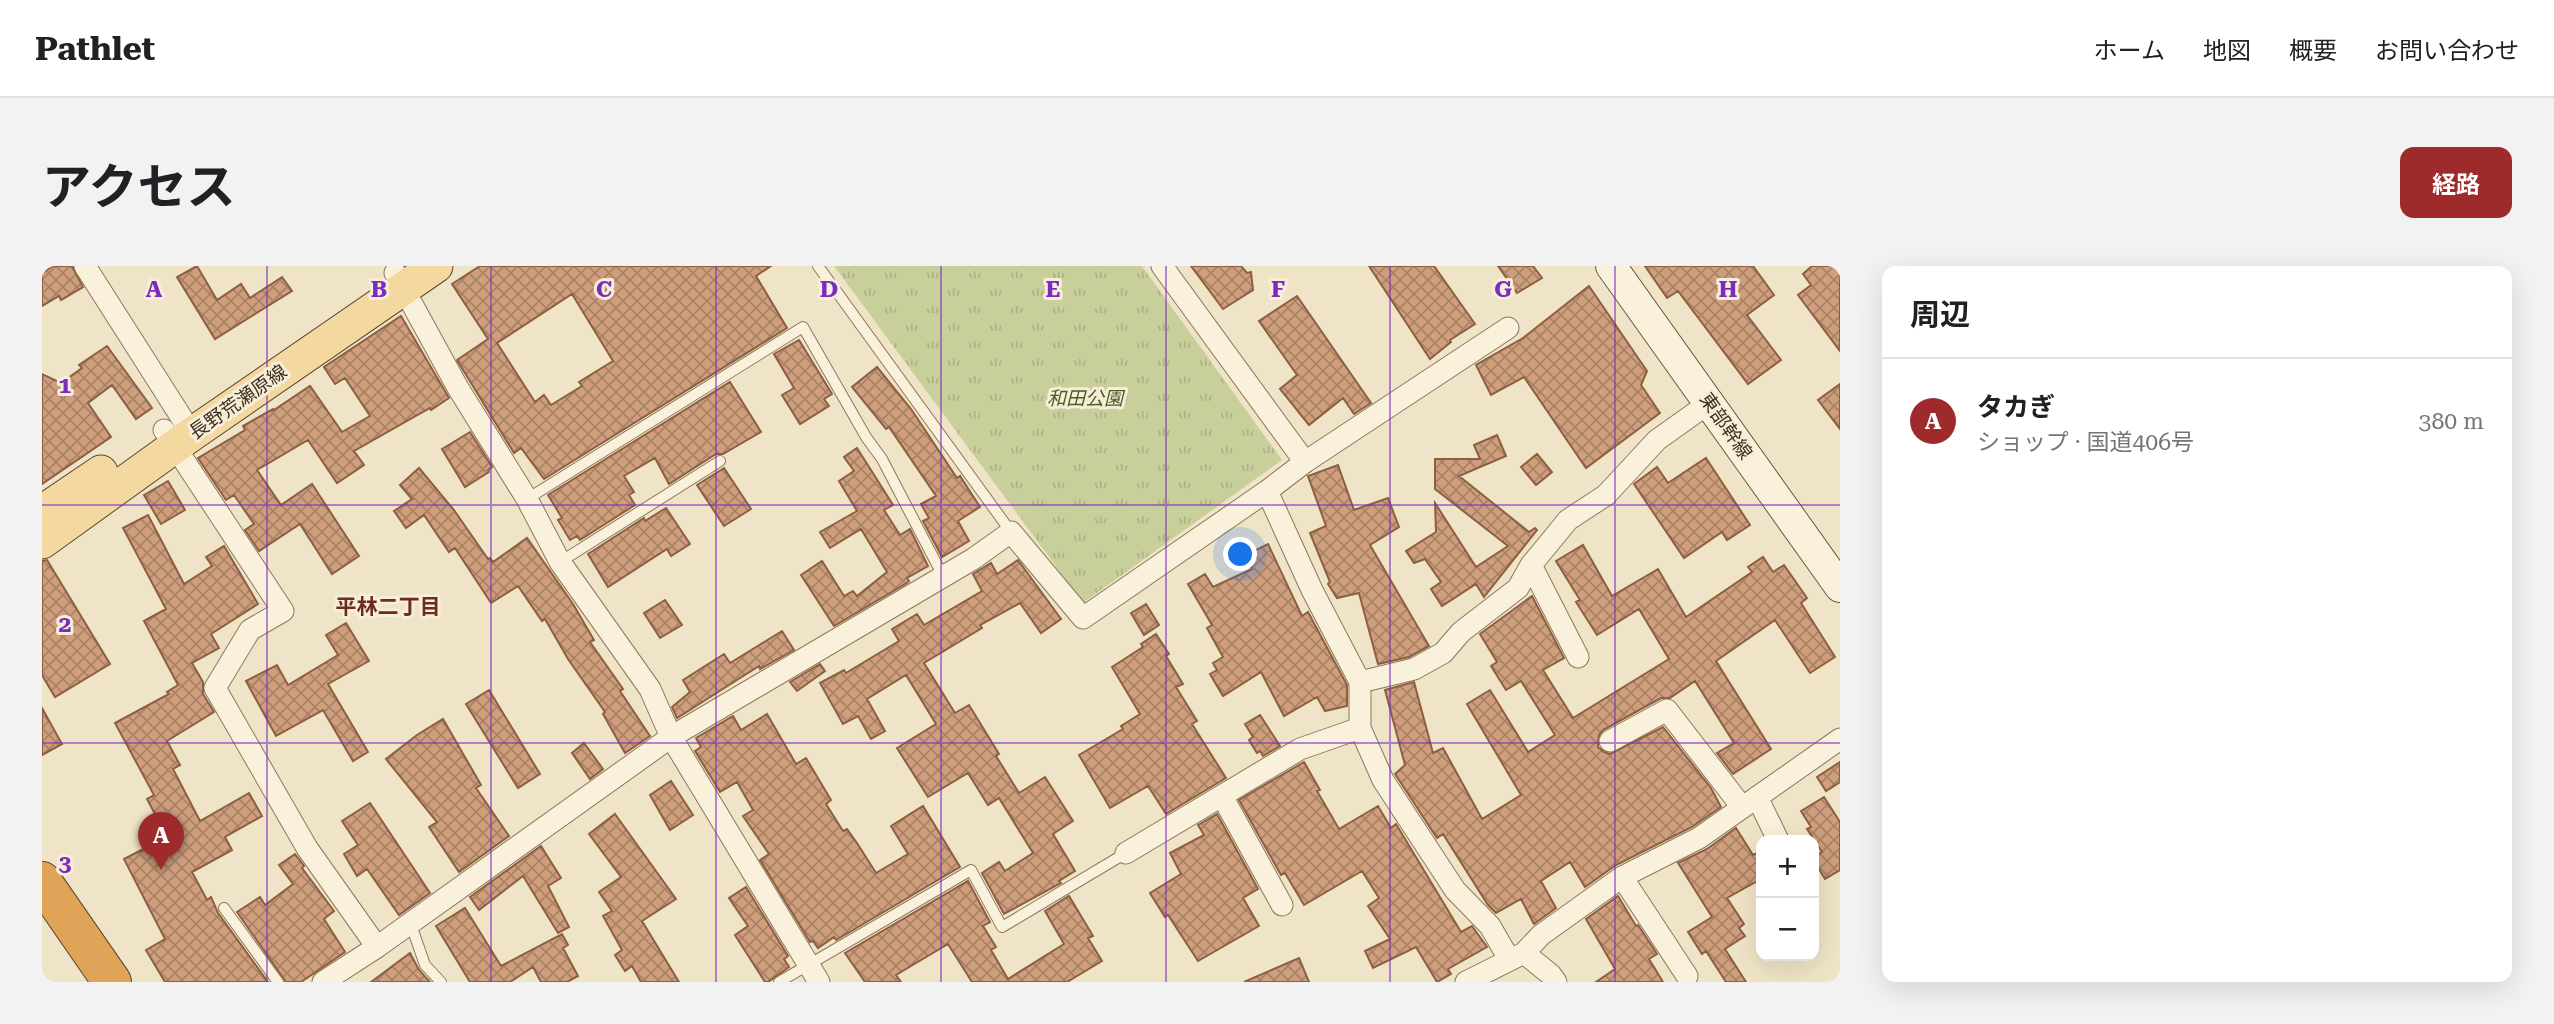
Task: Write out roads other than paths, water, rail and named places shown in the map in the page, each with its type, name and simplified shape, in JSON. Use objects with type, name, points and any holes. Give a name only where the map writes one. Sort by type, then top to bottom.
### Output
[{"type":"highway","points":[[42,881],[112,982]]},
{"type":"main road","name":"長野荒瀬原線","points":[[42,542],[178,432],[402,276],[436,266]]},
{"type":"main road","name":"長野荒瀬原線","points":[[42,512],[178,432]]},
{"type":"street","points":[[85,266],[283,611],[250,630],[215,688],[307,848],[377,947]]},
{"type":"street","points":[[1162,266],[1305,462]]},
{"type":"street","name":"東部幹線","points":[[1611,266],[1840,587]]},
{"type":"street","points":[[402,276],[457,388],[527,499],[561,562],[650,689],[671,737],[819,982]]},
{"type":"street","points":[[323,982],[377,947],[671,737],[943,576],[1011,532],[1083,618],[1305,462],[1508,328]]},
{"type":"street","points":[[1360,682],[1414,669],[1444,653],[1461,632],[1518,588],[1531,565],[1568,520],[1606,495],[1657,440],[1709,402]]},
{"type":"street","points":[[1267,491],[1312,590],[1360,682],[1360,727],[1383,780],[1455,890],[1517,956],[1551,975],[1556,982]]},
{"type":"street","points":[[1531,565],[1578,657]]},
{"type":"street","points":[[1610,741],[1667,710],[1749,802],[1774,835]]},
{"type":"street","points":[[1126,853],[1300,749],[1360,727]]},
{"type":"street","points":[[1466,982],[1517,956],[1541,935],[1622,877],[1699,838],[1840,739]]},
{"type":"street","points":[[1222,796],[1283,905]]},
{"type":"street","points":[[1622,877],[1687,976]]},
{"type":"lane","points":[[818,266],[1011,532]]},
{"type":"lane","points":[[527,499],[803,327],[866,437],[882,459],[943,576]]},
{"type":"lane","points":[[561,562],[720,461]]},
{"type":"lane","points":[[779,982],[971,870],[1002,927],[1126,853]]},
{"type":"lane","points":[[224,908],[278,982]]},
{"type":"lane","points":[[410,922],[425,965],[441,982]]},
{"type":"place","name":"タカぎ","points":[[161,870]]},
{"type":"district","name":"平林二丁目","points":[[388,607]]},
{"type":"park label","name":"和田公園","points":[[1085,398]]}]
